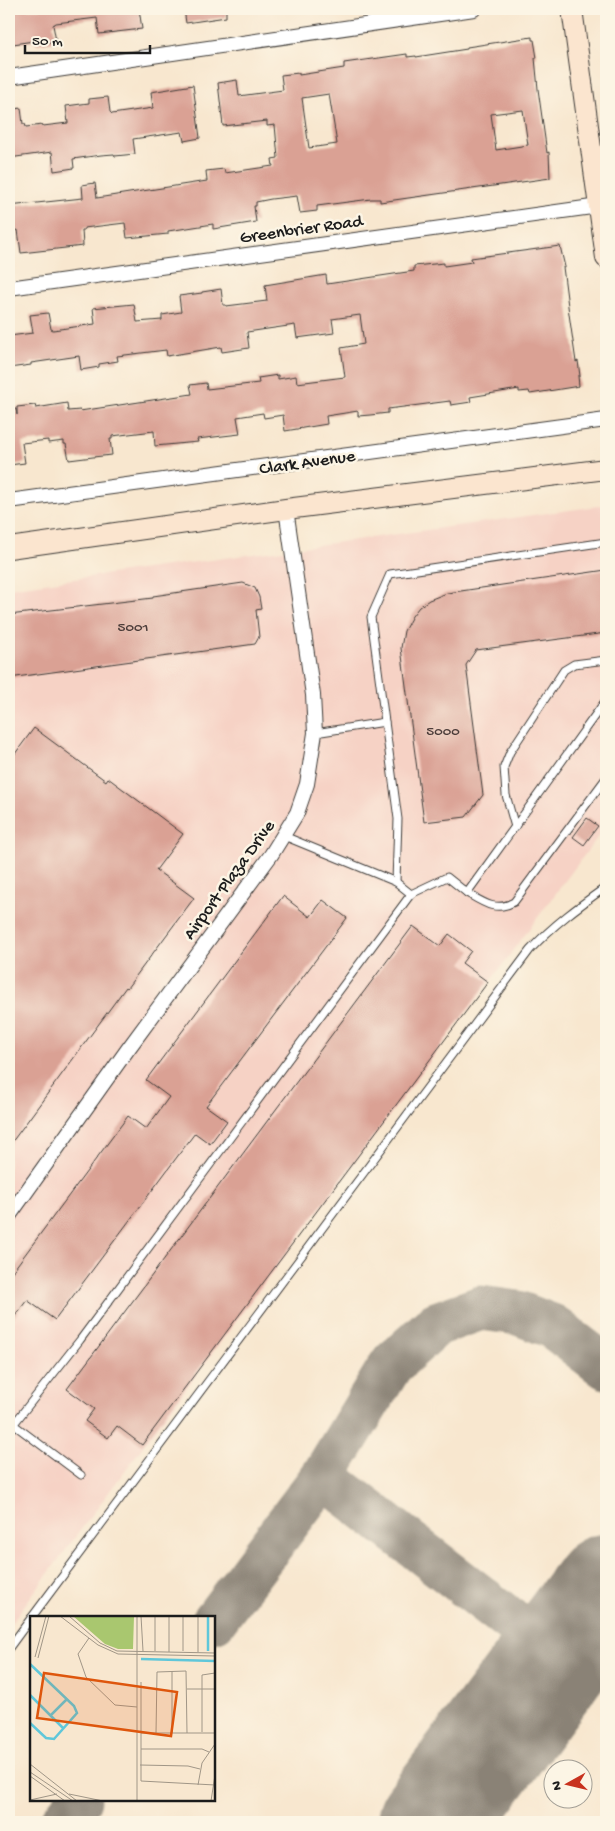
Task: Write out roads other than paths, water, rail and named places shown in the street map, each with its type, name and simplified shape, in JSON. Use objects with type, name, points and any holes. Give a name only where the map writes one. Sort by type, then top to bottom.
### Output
[{"type":"main road","points":[[572,9],[606,258]]},
{"type":"main road","points":[[9,548],[286,509],[606,469]]},
{"type":"street","points":[[9,77],[474,9]]},
{"type":"street","name":"Greenbrier Road","points":[[9,288],[599,206]]},
{"type":"street","name":"Clark Avenue","points":[[9,502],[606,420]]},
{"type":"street","name":"Airport Plaza Drive","points":[[9,1216],[128,1048],[284,836],[297,814],[307,784],[315,733],[312,686],[286,509]]},
{"type":"lane","points":[[396,882],[398,819],[371,617],[390,574],[606,542]]},
{"type":"lane","points":[[515,827],[506,795],[504,767],[510,752],[564,670],[574,664],[606,660]]},
{"type":"lane","points":[[468,892],[606,700]]},
{"type":"lane","points":[[315,733],[385,722]]},
{"type":"lane","points":[[81,1475],[11,1423],[86,1332],[411,894],[446,878],[481,901],[493,906],[504,907],[514,902],[606,778]]},
{"type":"lane","points":[[284,836],[396,882],[411,894]]},
{"type":"lane","points":[[33,1616],[530,950],[564,917],[606,887]]},
{"type":"lane","points":[[9,1648],[30,1621]]}]
